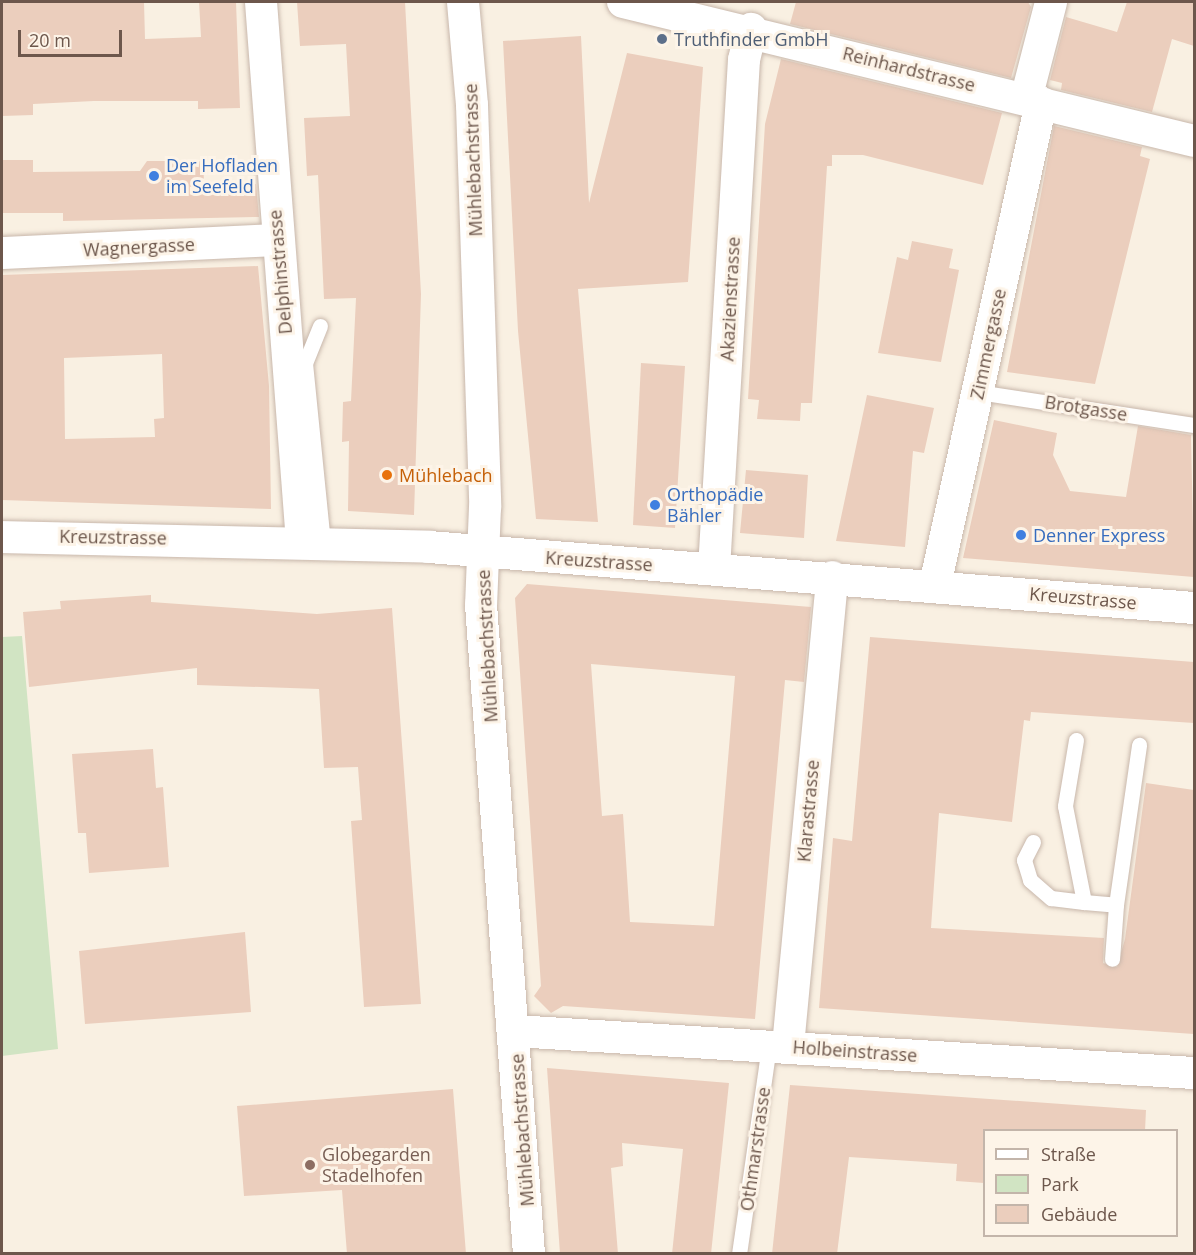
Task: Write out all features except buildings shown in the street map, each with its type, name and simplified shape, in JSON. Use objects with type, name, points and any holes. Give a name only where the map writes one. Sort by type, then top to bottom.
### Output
[{"type":"street","name":"Delphinstrasse","points":[[261,2],[276,240],[313,543]]},
{"type":"street","name":"Mühlebachstrasse","points":[[463,2],[472,105],[482,552],[481,605],[515,1031],[529,1254]]},
{"type":"street","name":"Reinhardstrasse","points":[[623,2],[676,7],[751,29],[1194,141]]},
{"type":"street","name":"Zimmergasse","points":[[935,585],[978,392],[1051,2]]},
{"type":"street","name":"Akazienstrasse","points":[[714,569],[744,60],[751,29]]},
{"type":"street","name":"Wagnergasse","points":[[2,253],[276,240]]},
{"type":"street","name":"Kreuzstrasse","points":[[2,537],[313,543],[482,552],[935,585],[1194,608]]},
{"type":"street","name":"Klarastrasse","points":[[779,1046],[815,728],[823,703],[832,577]]},
{"type":"street","name":"Holbeinstrasse","points":[[515,1031],[1194,1073]]},
{"type":"lane","points":[[313,543],[306,363],[320,326]]},
{"type":"lane","name":"Brotgasse","points":[[978,392],[1194,425]]},
{"type":"lane","points":[[1076,740],[1065,806],[1084,902]]},
{"type":"lane","points":[[1112,958],[1116,905],[1139,745]]},
{"type":"lane","points":[[1033,842],[1024,861],[1030,880],[1050,898],[1116,905]]},
{"type":"lane","name":"Othmarstrasse","points":[[739,1254],[779,1046]]},
{"type":"green space","points":[[22,636],[58,1049],[2,1056],[2,637]]},
{"type":"place","name":"Truthfinder GmbH","points":[[662,39]]},
{"type":"place","name":"Der Hofladen im Seefeld","points":[[154,176]]},
{"type":"place","name":"Mühlebach","points":[[387,475]]},
{"type":"place","name":"Orthopädie Bähler","points":[[655,505]]},
{"type":"place","name":"Denner Express","points":[[1021,535]]},
{"type":"place","name":"Globegarden Stadelhofen","points":[[310,1165]]}]
